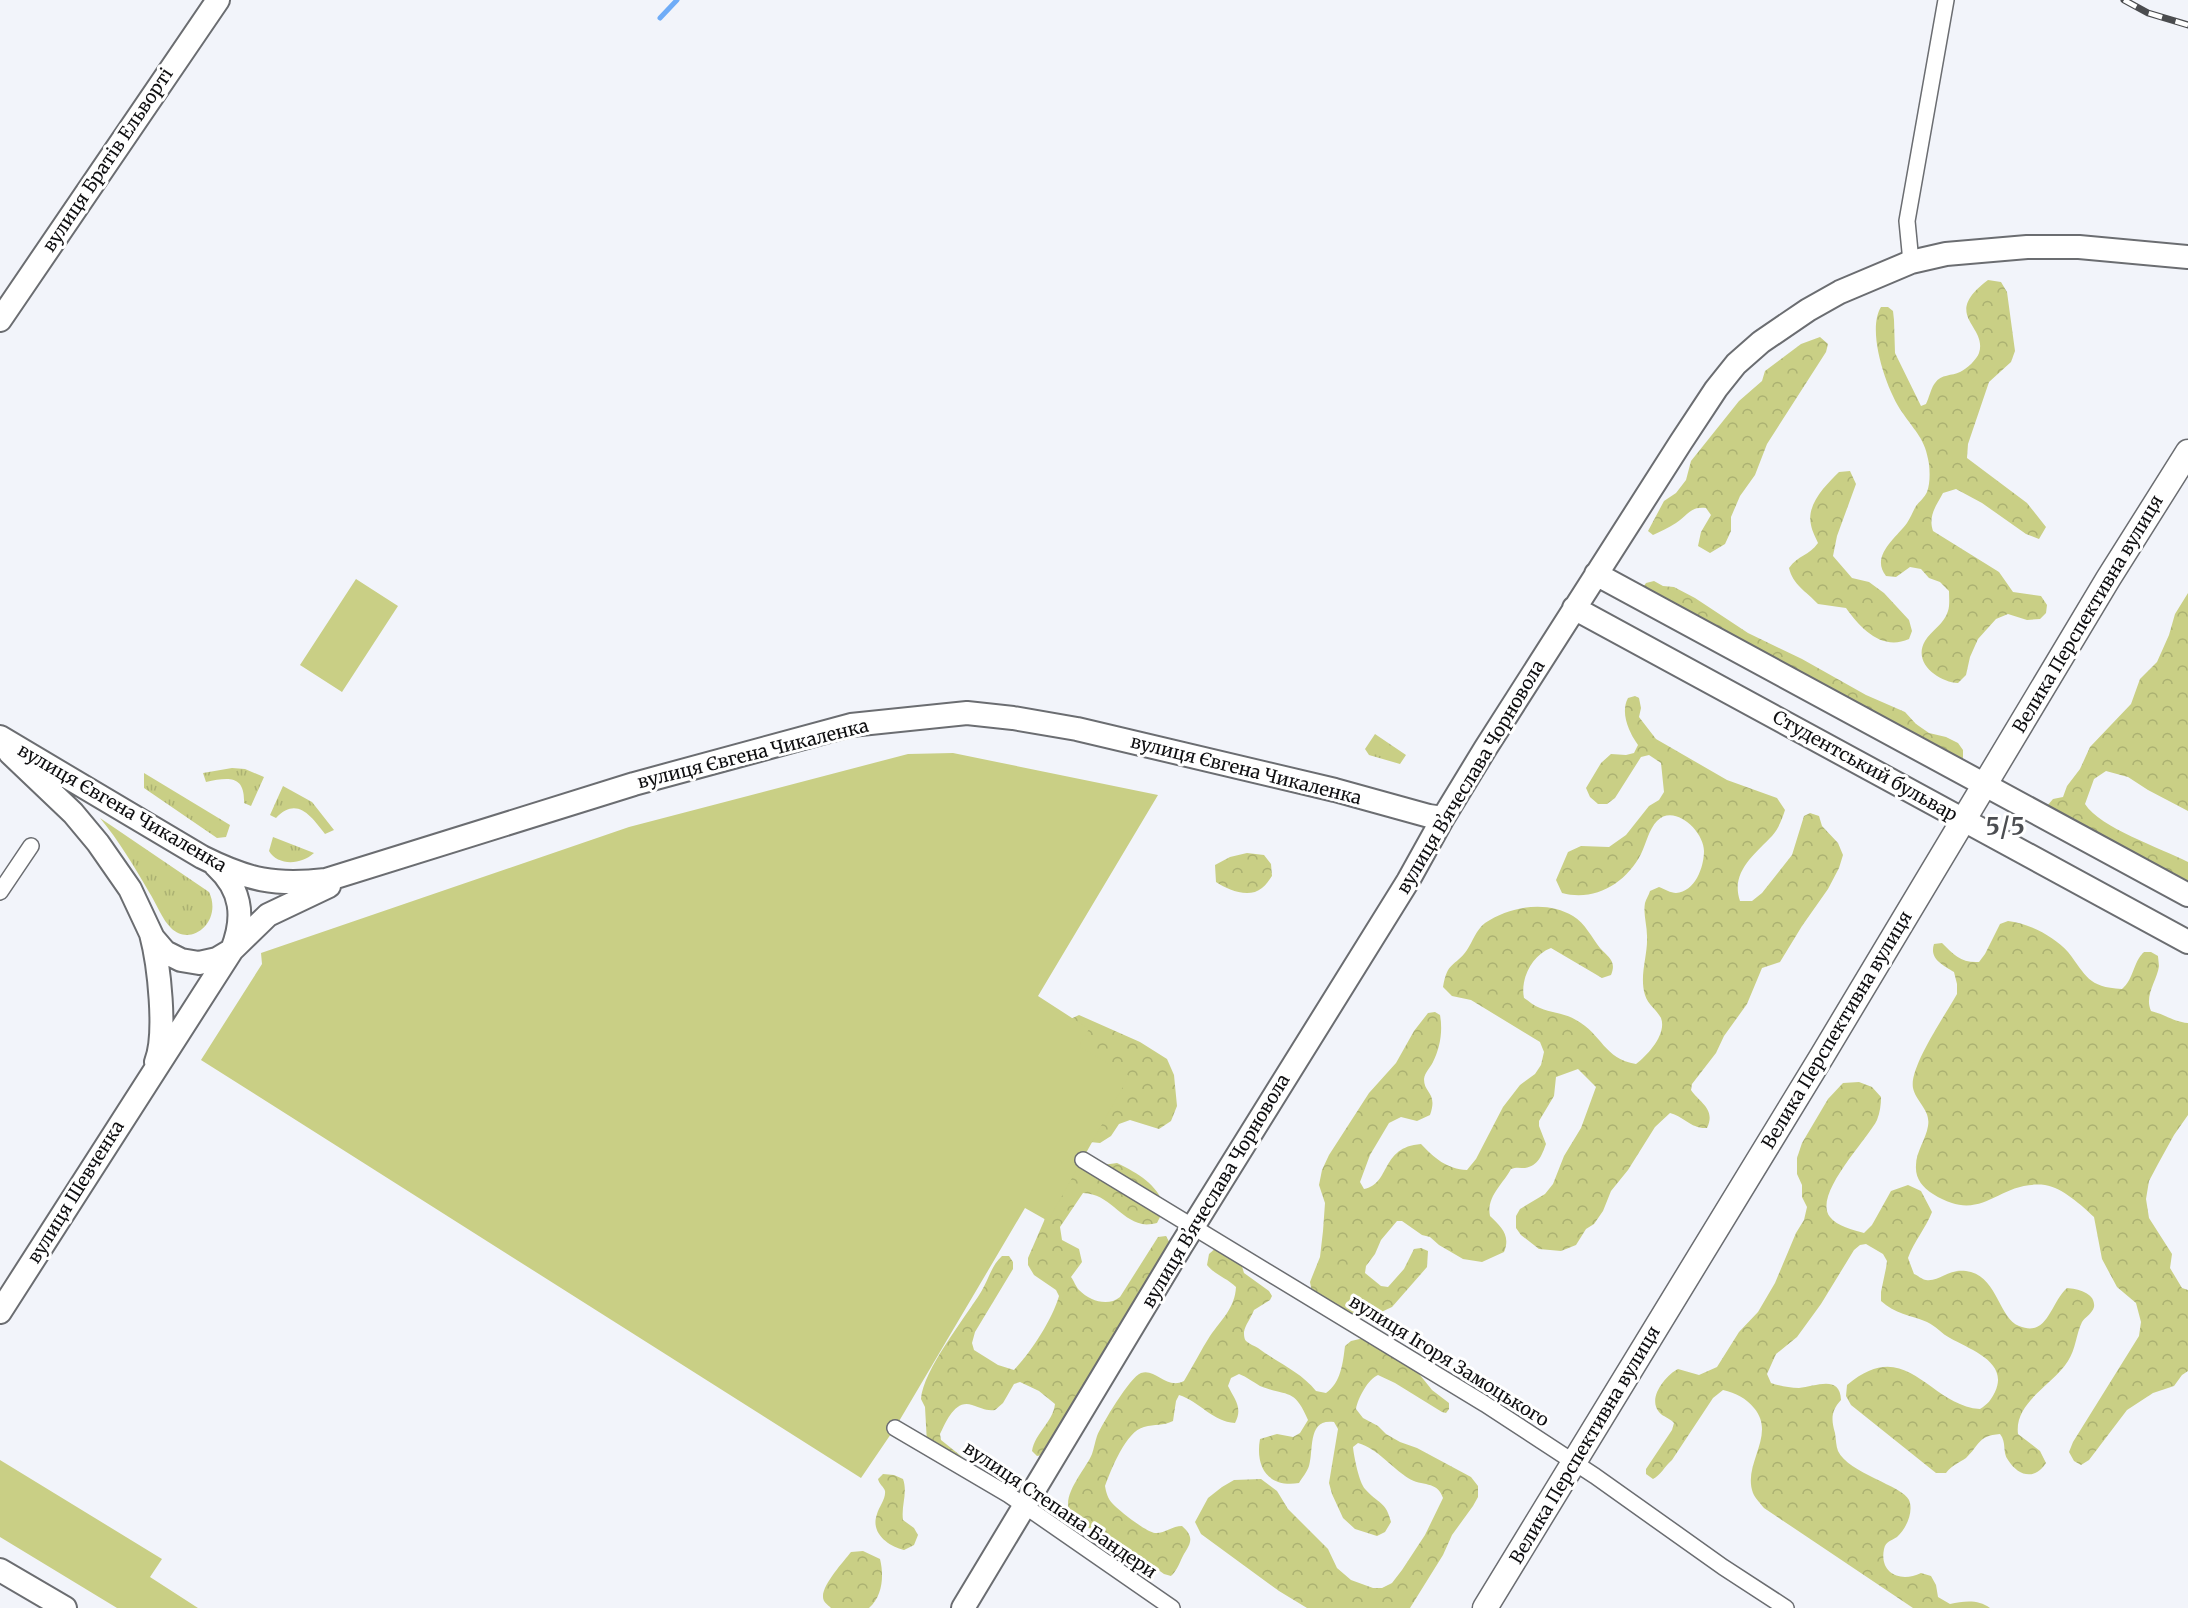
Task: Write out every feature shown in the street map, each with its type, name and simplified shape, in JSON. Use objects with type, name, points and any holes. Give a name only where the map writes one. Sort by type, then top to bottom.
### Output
[{"type":"main road","name":"вулиця Братів Ельворті","points":[[0,320],[218,0]]},
{"type":"main road","name":"вулиця Вʼячеслава Чорновола","points":[[963,1608],[1193,1226],[1408,881],[1443,818],[1574,608],[1698,416],[1736,364],[1761,342],[1808,310],[1840,292],[1911,262],[1946,254],[2027,247],[2079,247],[2188,257]]},
{"type":"main road","name":"Велика Перспективна вулиця","points":[[1485,1608],[1822,1056],[2114,569],[2188,452]]},
{"type":"main road","points":[[1596,574],[2188,895]]},
{"type":"main road","name":"Студентський бульвар","points":[[1574,608],[2188,942]]},
{"type":"main road","name":"вулиця Євгена Чикаленка","points":[[0,737],[202,857],[232,872],[259,880],[296,884],[326,880],[634,784],[851,725],[967,713],[1077,729],[1443,818]]},
{"type":"main road","name":"вулиця Євгена Чикаленка","points":[[0,743],[73,813],[117,869],[147,921],[153,938],[165,952],[181,960],[199,963],[217,959],[232,950],[268,915],[386,861]]},
{"type":"main road","name":"вулиця Шевченка","points":[[0,1312],[232,950],[239,933],[240,915],[237,897],[229,880],[217,867],[202,857]]},
{"type":"main road","name":"вулиця Шевченка","points":[[147,921],[154,947],[161,1007],[158,1057],[152,1072]]},
{"type":"main road","points":[[0,1570],[65,1608]]},
{"type":"street","points":[[1911,262],[1907,221],[1946,0]]},
{"type":"street","points":[[0,892],[31,846]]},
{"type":"street","name":"вулиця Ігоря Замоцького","points":[[1083,1160],[1485,1404],[1595,1476],[1786,1608]]},
{"type":"street","name":"вулиця Степана Бандери","points":[[895,1428],[1026,1506],[1172,1608]]},
{"type":"green space","points":[[1988,280],[2001,282],[2007,292],[2015,351],[2011,362],[1989,382],[1968,444],[1967,458],[2027,503],[2046,527],[2039,539],[2026,534],[1982,503],[1956,489],[1943,493],[1933,511],[1931,521],[1933,531],[1999,572],[2013,592],[2041,596],[2047,605],[2046,613],[2040,619],[2027,620],[2008,614],[1996,619],[1978,639],[1970,657],[1966,675],[1958,683],[1936,675],[1925,664],[1922,657],[1925,641],[1946,615],[1949,606],[1949,591],[1940,582],[1929,578],[1921,569],[1910,567],[1896,577],[1886,576],[1882,569],[1881,561],[1886,548],[1907,523],[1927,492],[1930,471],[1922,442],[1890,390],[1880,361],[1876,331],[1881,307],[1888,307],[1893,311],[1895,353],[1921,406],[1926,404],[1937,380],[1963,371],[1979,353],[1980,343],[1966,312],[1974,292]]},
{"type":"green space","points":[[1820,337],[1828,344],[1826,352],[1767,444],[1755,475],[1740,496],[1731,517],[1731,531],[1725,544],[1710,553],[1698,546],[1701,532],[1711,515],[1706,508],[1692,510],[1676,523],[1653,535],[1648,531],[1664,501],[1676,493],[1686,480],[1691,461],[1739,401],[1762,381],[1765,371],[1801,344]]},
{"type":"green space","points":[[1850,471],[1856,484],[1837,536],[1833,556],[1852,578],[1869,582],[1884,593],[1909,620],[1912,631],[1909,639],[1890,642],[1873,636],[1846,608],[1818,604],[1791,574],[1789,568],[1792,564],[1811,551],[1818,543],[1810,517],[1814,502],[1839,472]]},
{"type":"green space","points":[[356,579],[398,606],[342,692],[300,665]]},
{"type":"green space","points":[[1654,581],[1663,586],[1674,587],[1748,633],[1802,659],[1866,695],[1905,712],[1929,733],[1958,743],[1963,750],[1963,760],[1956,763],[1642,589],[1646,583]]},
{"type":"green space","points":[[2188,593],[2188,811],[2128,777],[2106,771],[2094,779],[2085,804],[2093,813],[2117,829],[2188,862],[2188,887],[2047,806],[2053,799],[2063,797],[2090,747],[2131,704],[2140,679],[2157,662],[2175,614]]},
{"type":"green space","points":[[1635,696],[1639,698],[1641,708],[1639,717],[1656,739],[1727,780],[1777,798],[1785,810],[1774,833],[1741,872],[1738,881],[1740,901],[1752,901],[1762,893],[1792,855],[1804,816],[1810,813],[1819,816],[1822,826],[1838,843],[1843,855],[1839,868],[1828,889],[1780,962],[1762,968],[1747,1004],[1724,1036],[1716,1053],[1692,1084],[1691,1090],[1706,1107],[1710,1116],[1707,1128],[1696,1126],[1670,1113],[1655,1127],[1628,1170],[1611,1191],[1603,1211],[1594,1224],[1586,1229],[1576,1245],[1561,1251],[1539,1249],[1516,1228],[1516,1216],[1520,1209],[1545,1194],[1553,1184],[1564,1156],[1581,1128],[1596,1087],[1578,1069],[1556,1077],[1554,1096],[1539,1121],[1546,1144],[1541,1156],[1529,1167],[1511,1169],[1490,1203],[1490,1216],[1506,1236],[1504,1252],[1482,1262],[1463,1259],[1430,1237],[1422,1235],[1402,1221],[1397,1221],[1381,1240],[1366,1266],[1365,1273],[1381,1286],[1388,1287],[1404,1269],[1414,1249],[1421,1248],[1428,1251],[1427,1267],[1392,1307],[1377,1314],[1355,1319],[1313,1297],[1310,1282],[1320,1257],[1325,1203],[1319,1185],[1322,1170],[1329,1155],[1369,1093],[1396,1063],[1414,1031],[1428,1013],[1435,1012],[1440,1015],[1439,1045],[1424,1079],[1432,1097],[1430,1115],[1417,1121],[1401,1117],[1389,1123],[1370,1155],[1360,1182],[1364,1189],[1373,1186],[1379,1180],[1392,1158],[1399,1152],[1421,1144],[1441,1162],[1467,1170],[1476,1159],[1503,1107],[1520,1085],[1535,1074],[1541,1065],[1544,1052],[1540,1042],[1471,1000],[1452,996],[1443,987],[1449,968],[1467,950],[1485,923],[1506,912],[1529,907],[1552,908],[1573,916],[1585,927],[1611,960],[1613,970],[1611,975],[1602,978],[1551,948],[1538,956],[1529,968],[1524,983],[1524,998],[1538,1007],[1576,1020],[1592,1032],[1610,1052],[1625,1061],[1636,1064],[1651,1050],[1659,1037],[1661,1018],[1648,1002],[1643,988],[1647,943],[1645,903],[1650,891],[1659,887],[1670,892],[1683,892],[1697,878],[1704,857],[1703,843],[1699,835],[1694,828],[1679,817],[1664,816],[1652,828],[1635,864],[1627,874],[1608,888],[1586,895],[1574,895],[1562,893],[1556,880],[1568,852],[1581,846],[1609,847],[1626,835],[1649,806],[1659,800],[1664,792],[1661,763],[1649,755],[1641,757],[1615,798],[1607,804],[1598,804],[1590,797],[1586,788],[1601,763],[1611,754],[1634,753],[1638,745],[1629,728],[1625,710],[1628,698]]},
{"type":"green space","points":[[1375,734],[1406,755],[1400,764],[1369,755],[1365,749]]},
{"type":"green space","points":[[953,753],[1158,795],[1038,996],[1089,1029],[1079,1046],[1129,1076],[1048,1221],[1025,1208],[895,1428],[861,1478],[201,1060],[262,964],[261,953],[629,827],[908,754]]},
{"type":"green space","points":[[232,768],[245,769],[264,777],[251,806],[244,803],[242,787],[234,780],[222,779],[206,782],[203,773]]},
{"type":"green space","points":[[144,773],[230,825],[226,837],[217,838],[144,788]]},
{"type":"green space","points":[[283,786],[312,802],[334,830],[325,834],[309,815],[297,809],[284,812],[276,818],[270,815]]},
{"type":"green space","points":[[100,818],[209,892],[212,913],[203,928],[187,935],[171,928],[126,854]]},
{"type":"green space","points":[[273,837],[314,853],[296,862],[278,859],[269,851]]},
{"type":"green space","points":[[1247,853],[1264,855],[1271,864],[1272,876],[1263,887],[1251,893],[1245,893],[1226,888],[1216,882],[1215,865],[1230,857]]},
{"type":"green space","points":[[2008,921],[2024,924],[2048,936],[2068,952],[2089,979],[2110,988],[2122,989],[2129,980],[2140,956],[2144,952],[2151,952],[2158,956],[2159,966],[2149,999],[2151,1011],[2188,1023],[2188,1115],[2174,1135],[2149,1181],[2146,1199],[2149,1218],[2172,1254],[2170,1268],[2182,1288],[2188,1290],[2188,1371],[2174,1386],[2153,1393],[2127,1410],[2089,1460],[2081,1465],[2074,1461],[2069,1452],[2073,1442],[2139,1336],[2141,1322],[2136,1303],[2117,1287],[2102,1259],[2094,1217],[2065,1193],[2045,1185],[2028,1185],[1978,1204],[1950,1203],[1926,1188],[1920,1182],[1916,1170],[1916,1160],[1927,1131],[1928,1120],[1913,1088],[1913,1079],[1922,1054],[1957,994],[1954,972],[1935,958],[1934,944],[1942,943],[1963,960],[1979,962],[2000,924]]},
{"type":"green space","points":[[1079,1015],[1140,1042],[1167,1059],[1174,1075],[1177,1106],[1171,1121],[1159,1129],[1130,1120],[1119,1124],[1111,1136],[1100,1143],[1090,1142],[1062,1023]]},
{"type":"green space","points":[[1859,1082],[1872,1087],[1881,1097],[1880,1109],[1872,1129],[1843,1167],[1828,1195],[1826,1207],[1833,1220],[1864,1233],[1872,1225],[1891,1191],[1908,1185],[1921,1191],[1932,1212],[1908,1258],[1914,1274],[1925,1280],[1936,1279],[1957,1271],[1971,1272],[1980,1276],[1993,1290],[2012,1322],[2029,1328],[2036,1327],[2048,1317],[2067,1288],[2089,1295],[2094,1302],[2093,1309],[2078,1331],[2073,1352],[2068,1361],[2028,1403],[2018,1423],[2018,1434],[2040,1451],[2046,1463],[2032,1474],[2022,1473],[2012,1466],[2006,1457],[2000,1434],[1983,1439],[1966,1458],[1946,1473],[1936,1473],[1851,1405],[1846,1396],[1847,1385],[1868,1371],[1886,1367],[1902,1369],[1962,1405],[1980,1409],[1992,1397],[1998,1382],[1997,1373],[1986,1358],[1930,1324],[1897,1312],[1881,1301],[1887,1261],[1883,1254],[1866,1244],[1854,1250],[1821,1304],[1797,1337],[1776,1354],[1767,1374],[1771,1383],[1785,1387],[1799,1388],[1826,1384],[1836,1387],[1840,1392],[1841,1400],[1835,1408],[1833,1419],[1838,1451],[1852,1466],[1897,1490],[1909,1500],[1910,1515],[1906,1525],[1897,1537],[1887,1543],[1884,1549],[1883,1558],[1888,1570],[1893,1574],[1906,1577],[1921,1573],[1931,1576],[1936,1585],[1938,1597],[1950,1604],[1976,1602],[1990,1608],[1913,1608],[1764,1508],[1754,1495],[1751,1482],[1761,1439],[1760,1418],[1748,1401],[1740,1396],[1723,1390],[1713,1398],[1672,1460],[1658,1476],[1653,1479],[1646,1474],[1646,1469],[1672,1430],[1674,1423],[1661,1414],[1656,1406],[1655,1400],[1660,1388],[1668,1376],[1678,1369],[1699,1375],[1717,1367],[1739,1332],[1758,1312],[1775,1283],[1796,1233],[1804,1220],[1807,1207],[1802,1197],[1802,1185],[1797,1174],[1797,1158],[1802,1143],[1828,1099],[1843,1083]]},
{"type":"green space","points":[[1117,1163],[1152,1185],[1165,1207],[1157,1223],[1142,1224],[1127,1217],[1100,1198],[1083,1193],[1060,1227],[1062,1240],[1079,1249],[1082,1262],[1071,1277],[1077,1287],[1083,1294],[1094,1300],[1110,1302],[1115,1300],[1120,1297],[1158,1237],[1166,1236],[1172,1247],[1046,1454],[1037,1456],[1032,1451],[1055,1404],[1039,1391],[1020,1382],[1014,1384],[1003,1403],[995,1410],[986,1410],[966,1404],[956,1408],[948,1418],[940,1434],[941,1440],[966,1460],[965,1466],[927,1443],[925,1407],[921,1399],[929,1374],[1002,1256],[1009,1256],[1013,1262],[1013,1269],[975,1332],[972,1343],[974,1350],[998,1365],[1014,1370],[1040,1335],[1059,1296],[1056,1290],[1034,1275],[1028,1265],[1028,1258],[1044,1221],[1058,1172],[1079,1166]]},
{"type":"green space","points":[[1217,1247],[1241,1263],[1244,1273],[1269,1291],[1272,1296],[1270,1300],[1254,1310],[1245,1329],[1245,1340],[1296,1373],[1316,1391],[1326,1393],[1331,1389],[1340,1372],[1345,1346],[1351,1341],[1364,1338],[1416,1370],[1432,1390],[1449,1403],[1446,1413],[1442,1412],[1378,1375],[1364,1389],[1356,1409],[1363,1418],[1378,1426],[1386,1434],[1471,1477],[1478,1486],[1478,1497],[1473,1506],[1452,1535],[1443,1555],[1410,1608],[1307,1608],[1279,1591],[1201,1534],[1195,1522],[1208,1498],[1234,1480],[1261,1479],[1277,1491],[1288,1509],[1328,1549],[1337,1568],[1351,1580],[1373,1588],[1382,1588],[1392,1583],[1402,1570],[1425,1535],[1443,1498],[1433,1486],[1413,1481],[1378,1454],[1358,1443],[1353,1447],[1361,1481],[1365,1489],[1387,1510],[1391,1522],[1385,1532],[1377,1536],[1355,1529],[1343,1518],[1329,1483],[1338,1429],[1334,1422],[1325,1422],[1316,1430],[1309,1466],[1299,1483],[1288,1484],[1272,1479],[1262,1467],[1260,1439],[1277,1434],[1293,1437],[1300,1433],[1308,1420],[1299,1402],[1294,1398],[1260,1386],[1239,1374],[1231,1378],[1228,1386],[1238,1408],[1235,1423],[1220,1419],[1179,1395],[1173,1421],[1137,1430],[1125,1443],[1105,1486],[1109,1500],[1145,1529],[1158,1533],[1182,1526],[1187,1531],[1190,1543],[1171,1576],[1164,1574],[1111,1538],[1082,1525],[1070,1512],[1068,1505],[1071,1490],[1092,1454],[1104,1422],[1130,1383],[1136,1376],[1146,1372],[1172,1383],[1184,1381],[1210,1336],[1230,1308],[1236,1287],[1207,1265],[1209,1254]]},
{"type":"green space","points":[[0,1460],[162,1559],[150,1577],[198,1608],[117,1608],[0,1537]]},
{"type":"green space","points":[[883,1474],[903,1479],[905,1489],[903,1520],[914,1528],[918,1535],[914,1545],[904,1550],[882,1538],[876,1527],[875,1521],[885,1494],[878,1479]]},
{"type":"green space","points":[[863,1551],[880,1559],[882,1578],[877,1598],[869,1608],[831,1608],[823,1599],[826,1586],[851,1552]]},
{"type":"waterway","points":[[660,18],[677,0]]},
{"type":"railway","points":[[2124,0],[2148,13],[2188,25]]},
{"type":"district","name":"5/5","points":[[2006,827]]}]
